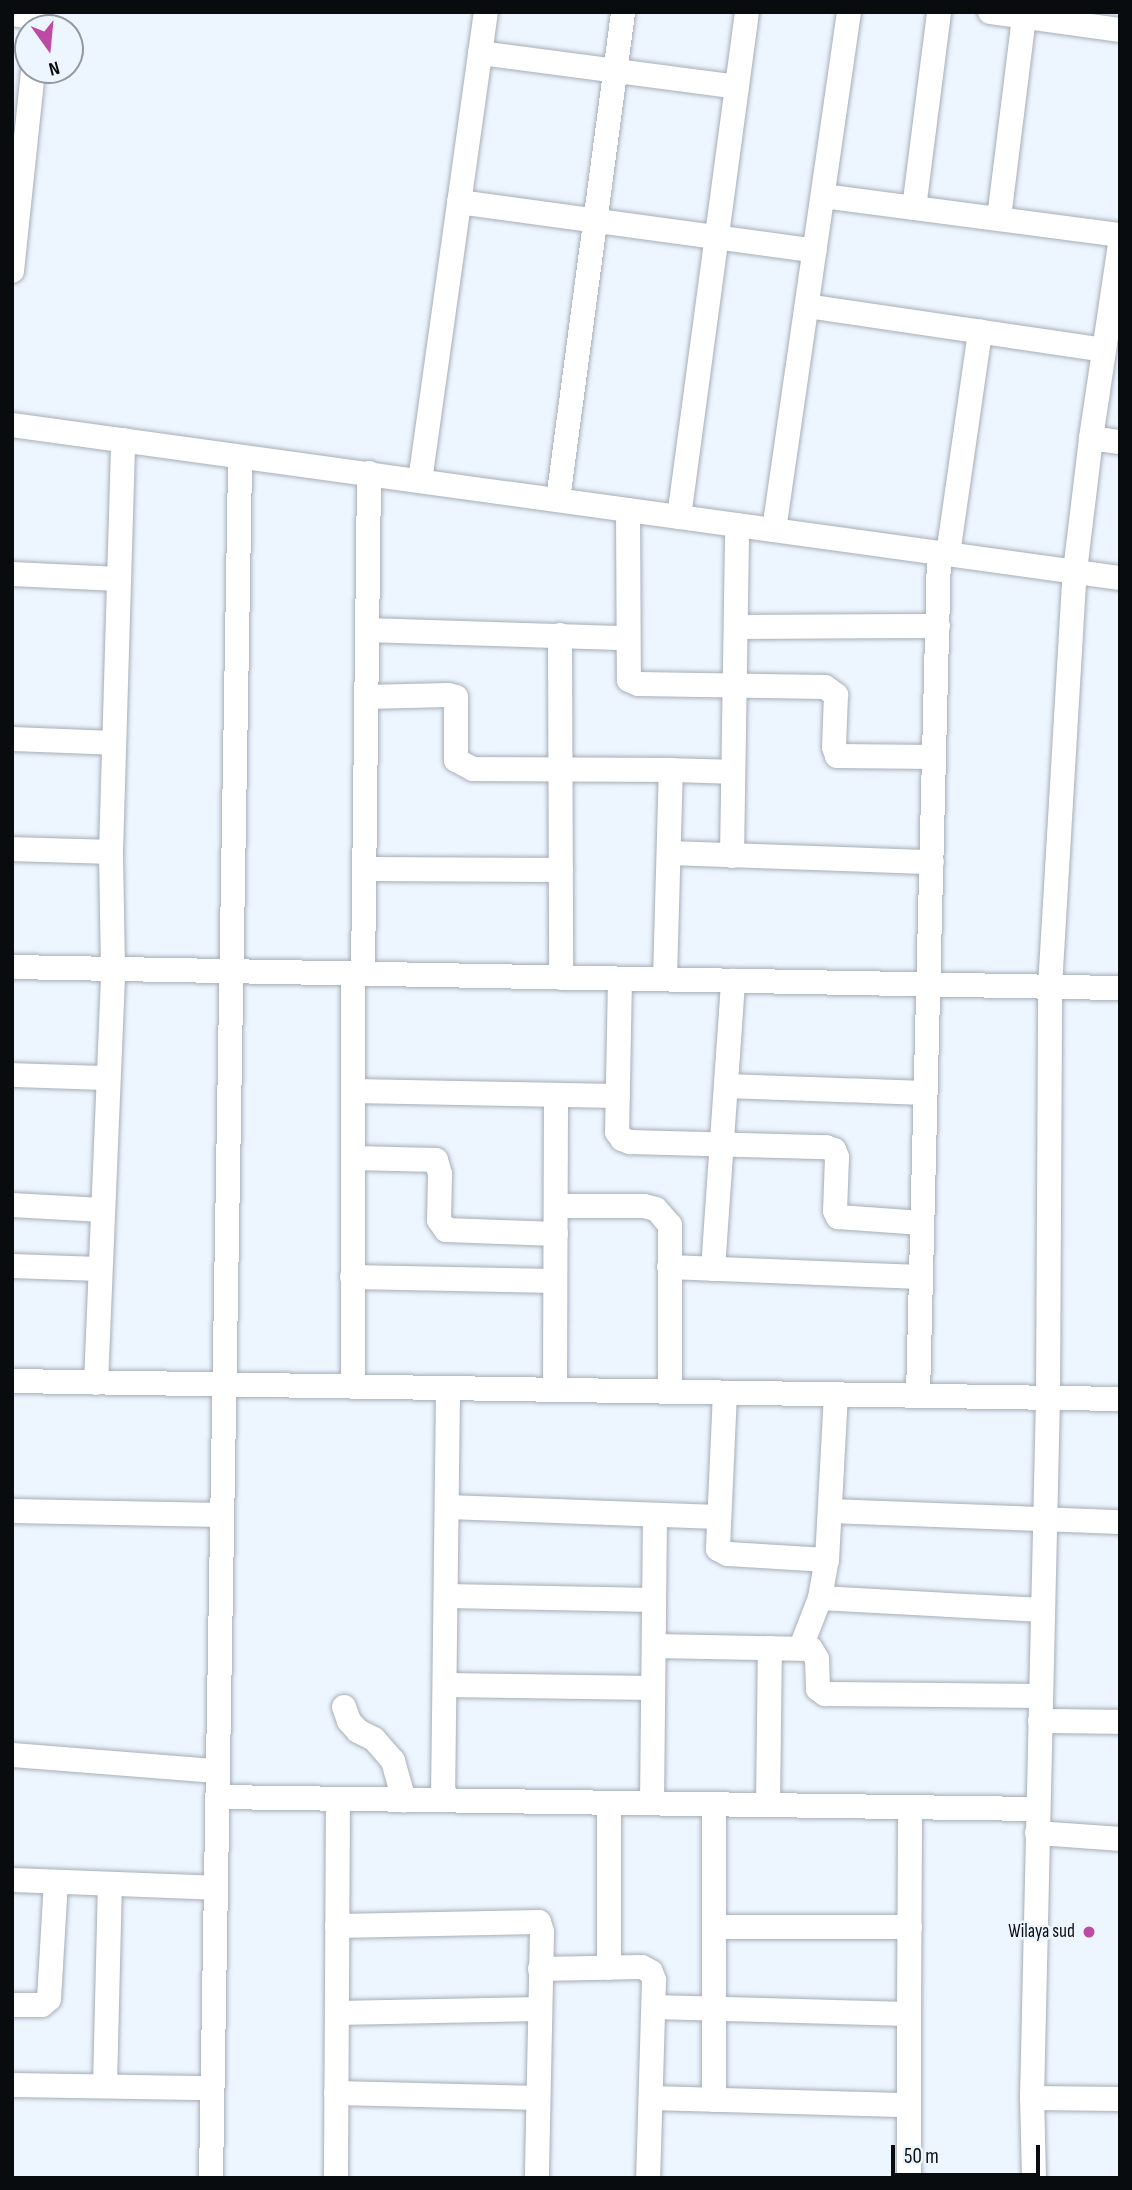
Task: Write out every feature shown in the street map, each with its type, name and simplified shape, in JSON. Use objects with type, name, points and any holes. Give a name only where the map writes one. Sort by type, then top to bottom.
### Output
[{"type":"street","points":[[420,481],[486,12]]},
{"type":"street","points":[[558,500],[623,12]]},
{"type":"street","points":[[679,517],[747,12]]},
{"type":"street","points":[[774,530],[849,12]]},
{"type":"street","points":[[914,208],[939,12]]},
{"type":"street","points":[[990,12],[1120,30]]},
{"type":"street","points":[[999,218],[1024,17]]},
{"type":"street","points":[[480,54],[737,87]]},
{"type":"street","points":[[12,271],[32,84]]},
{"type":"street","points":[[823,196],[1120,235]]},
{"type":"street","points":[[460,202],[815,251]]},
{"type":"street","points":[[1034,2178],[1032,2098],[1048,1398],[1050,987],[1075,571],[1091,438],[1120,243]]},
{"type":"street","points":[[807,306],[1104,350]]},
{"type":"street","points":[[918,1396],[938,626],[944,553],[980,331]]},
{"type":"street","points":[[12,425],[1120,578]]},
{"type":"street","points":[[1091,438],[1120,442]]},
{"type":"street","points":[[96,1383],[113,969],[111,852],[122,440]]},
{"type":"street","points":[[211,2178],[240,457]]},
{"type":"street","points":[[353,1387],[353,1091],[365,869],[369,473]]},
{"type":"street","points":[[628,510],[629,680],[638,684],[825,687],[836,695],[834,747],[837,756],[934,757]]},
{"type":"street","points":[[732,856],[737,525]]},
{"type":"street","points":[[12,574],[119,579]]},
{"type":"street","points":[[736,627],[938,626]]},
{"type":"street","points":[[367,630],[627,638]]},
{"type":"street","points":[[559,635],[561,978]]},
{"type":"street","points":[[366,697],[456,697],[456,760],[473,769],[733,772]]},
{"type":"street","points":[[12,739],[114,743]]},
{"type":"street","points":[[665,979],[671,771]]},
{"type":"street","points":[[12,849],[111,852]]},
{"type":"street","points":[[669,853],[932,862]]},
{"type":"street","points":[[365,869],[561,870]]},
{"type":"street","points":[[12,967],[1120,988]]},
{"type":"street","points":[[620,979],[617,1132],[622,1139],[630,1142],[826,1147],[834,1150],[837,1157],[835,1211],[838,1217],[922,1223]]},
{"type":"street","points":[[713,1269],[733,981]]},
{"type":"street","points":[[12,1075],[108,1078]]},
{"type":"street","points":[[726,1086],[925,1093]]},
{"type":"street","points":[[353,1091],[618,1096]]},
{"type":"street","points":[[555,1390],[556,1095]]},
{"type":"street","points":[[353,1157],[436,1160],[440,1174],[439,1220],[446,1230],[556,1234]]},
{"type":"street","points":[[12,1205],[102,1210]]},
{"type":"street","points":[[556,1206],[644,1206],[656,1209],[670,1225],[670,1392]]},
{"type":"street","points":[[12,1266],[99,1269]]},
{"type":"street","points":[[669,1267],[921,1277]]},
{"type":"street","points":[[352,1277],[555,1280]]},
{"type":"street","points":[[12,1381],[1120,1399]]},
{"type":"street","points":[[443,1800],[449,1389]]},
{"type":"street","points":[[725,1393],[718,1549],[721,1552],[827,1560]]},
{"type":"street","points":[[801,1647],[820,1598],[827,1560],[836,1395]]},
{"type":"street","points":[[447,1507],[719,1517]]},
{"type":"street","points":[[12,1511],[222,1515]]},
{"type":"street","points":[[830,1511],[1120,1522]]},
{"type":"street","points":[[652,1803],[655,1515]]},
{"type":"street","points":[[446,1596],[654,1600]]},
{"type":"street","points":[[820,1598],[1043,1610]]},
{"type":"street","points":[[654,1646],[801,1647],[815,1652],[820,1693],[1041,1696]]},
{"type":"street","points":[[768,1805],[769,1648]]},
{"type":"street","points":[[445,1685],[653,1688]]},
{"type":"street","points":[[344,1707],[349,1721],[358,1731],[374,1739],[393,1761],[404,1800]]},
{"type":"street","points":[[1040,1721],[1120,1722]]},
{"type":"street","points":[[12,1755],[217,1771]]},
{"type":"street","points":[[217,1797],[910,1807],[1037,1821],[1120,1839]]},
{"type":"street","points":[[336,2178],[338,1799]]},
{"type":"street","points":[[609,1803],[609,1968]]},
{"type":"street","points":[[714,1804],[714,2099]]},
{"type":"street","points":[[909,2178],[910,1807]]},
{"type":"street","points":[[12,1880],[216,1888]]},
{"type":"street","points":[[12,2005],[42,2005],[49,1999],[56,1882]]},
{"type":"street","points":[[105,2086],[110,1884]]},
{"type":"street","points":[[337,1926],[535,1920],[541,1927],[537,2178]]},
{"type":"street","points":[[714,1927],[910,1927]]},
{"type":"street","points":[[540,1969],[642,1967],[651,1972],[654,1980],[654,2007],[648,2178]]},
{"type":"street","points":[[654,2007],[909,2014]]},
{"type":"street","points":[[337,2013],[540,2009]]},
{"type":"street","points":[[12,2085],[212,2088]]},
{"type":"street","points":[[336,2093],[538,2098]]},
{"type":"street","points":[[651,2098],[909,2105]]},
{"type":"street","points":[[1032,2098],[1120,2099]]},
{"type":"place","name":"Wilaya sud","points":[[1089,1932]]}]
